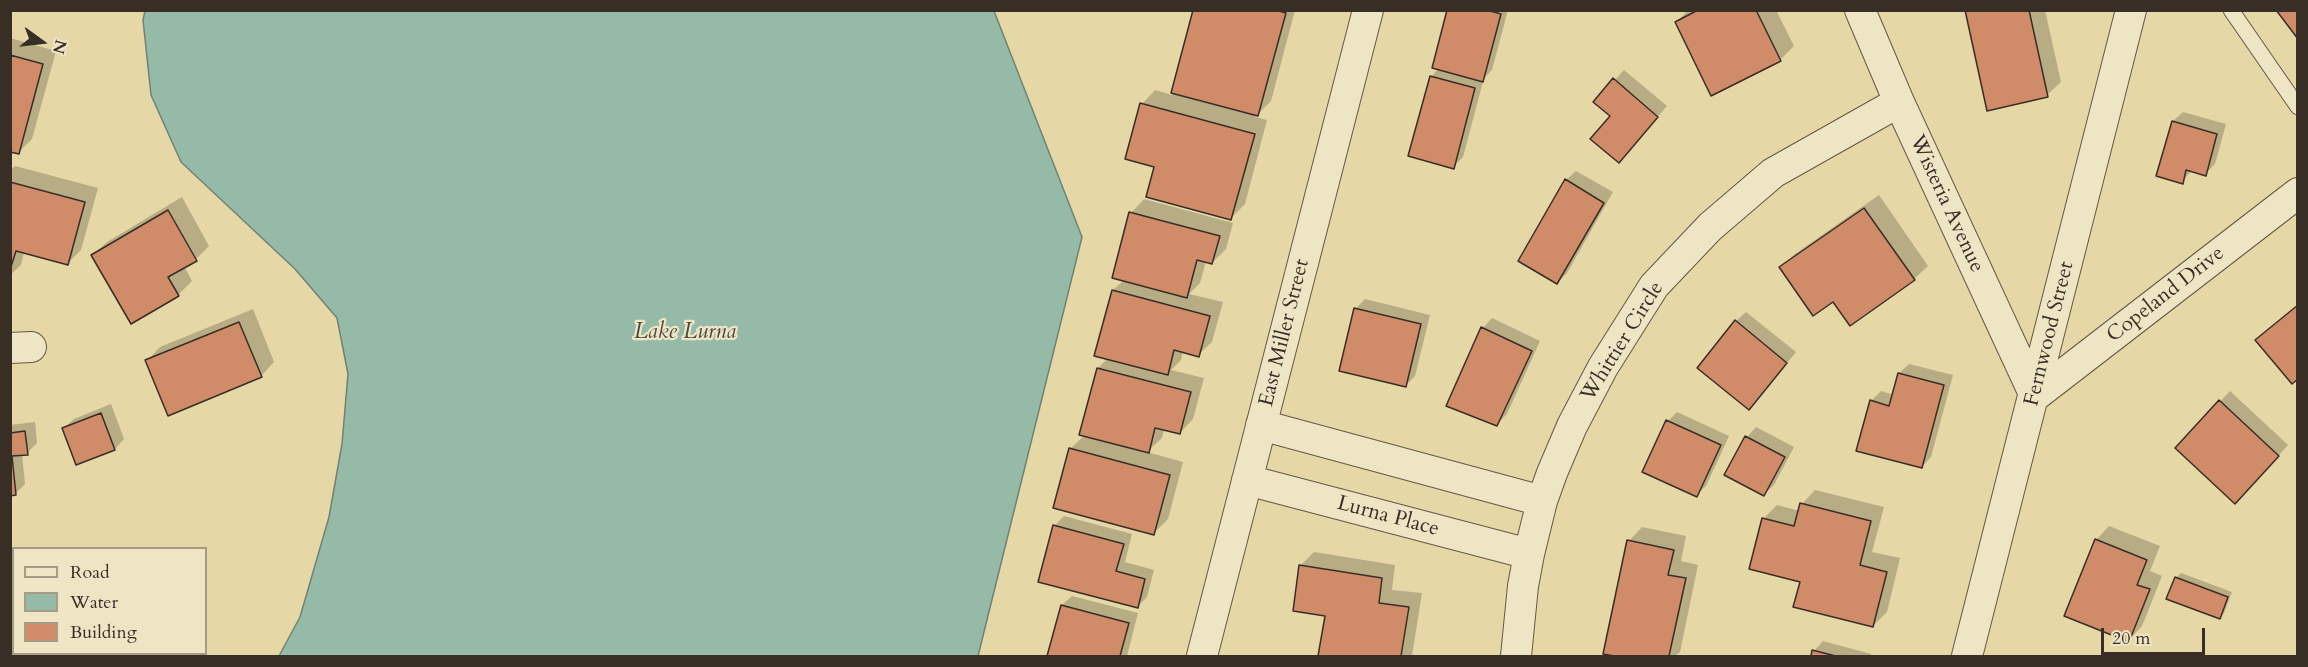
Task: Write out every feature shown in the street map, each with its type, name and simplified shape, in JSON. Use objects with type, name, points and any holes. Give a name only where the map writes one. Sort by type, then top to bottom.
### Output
[{"type":"street","name":"East Miller Street","points":[[1202,657],[1368,10]]},
{"type":"street","name":"Wisteria Avenue","points":[[1860,10],[1899,102],[2035,396]]},
{"type":"street","name":"Fernwood Street","points":[[1967,657],[2131,10]]},
{"type":"street","name":"Whittier Circle","points":[[1516,657],[1523,586],[1542,501],[1572,426],[1603,367],[1654,286],[1710,226],[1773,173],[1899,102]]},
{"type":"street","name":"Copeland Drive","points":[[2035,396],[2298,193]]},
{"type":"street","points":[[1262,425],[1542,501]]},
{"type":"street","name":"Lurna Place","points":[[1247,480],[1529,554]]},
{"type":"lane","points":[[2231,10],[2298,107]]},
{"type":"water","name":"Lake Lurna","points":[[145,11],[994,11],[1082,237],[978,656],[279,656],[300,617],[329,517],[342,444],[348,374],[337,318],[295,269],[181,162],[151,95],[143,20]]},
{"type":"building","points":[[1193,10],[1276,10],[1286,13],[1258,116],[1171,93]]},
{"type":"building","points":[[1447,10],[1487,10],[1501,14],[1483,82],[1432,68]]},
{"type":"building","points":[[1698,10],[1756,10],[1781,61],[1711,96],[1675,22]]},
{"type":"building","points":[[1965,10],[2029,10],[2048,97],[1987,111]]},
{"type":"building","points":[[2276,10],[2298,10],[2298,39]]},
{"type":"building","points":[[10,55],[43,64],[19,154],[10,152]]},
{"type":"building","points":[[1430,76],[1475,88],[1454,169],[1408,156]]},
{"type":"building","points":[[1613,78],[1658,117],[1619,163],[1590,139],[1610,116],[1593,102]]},
{"type":"building","points":[[1140,103],[1255,134],[1231,220],[1146,197],[1154,167],[1125,159]]},
{"type":"building","points":[[2172,121],[2217,134],[2206,176],[2186,170],[2183,184],[2156,176]]},
{"type":"building","points":[[1565,179],[1604,203],[1557,284],[1518,261]]},
{"type":"building","points":[[10,182],[85,202],[68,265],[16,251],[10,270]]},
{"type":"building","points":[[1864,208],[1915,280],[1850,326],[1833,302],[1813,316],[1779,267]]},
{"type":"building","points":[[168,210],[197,261],[168,277],[179,296],[131,324],[91,255]]},
{"type":"building","points":[[1129,212],[1220,236],[1212,264],[1197,260],[1187,298],[1112,278]]},
{"type":"building","points":[[1112,290],[1210,316],[1199,357],[1174,350],[1168,375],[1094,356]]},
{"type":"building","points":[[2298,305],[2298,379],[2292,384],[2255,340]]},
{"type":"building","points":[[1354,308],[1421,324],[1406,387],[1339,371]]},
{"type":"building","points":[[1735,320],[1787,363],[1749,410],[1697,368]]},
{"type":"building","points":[[239,322],[262,377],[168,416],[145,360]]},
{"type":"building","points":[[1481,327],[1532,351],[1497,426],[1446,406]]},
{"type":"building","points":[[1097,368],[1191,392],[1180,434],[1155,428],[1149,453],[1079,435]]},
{"type":"building","points":[[1898,373],[1944,385],[1922,468],[1856,451],[1870,400],[1889,406]]},
{"type":"building","points":[[2219,400],[2279,456],[2235,504],[2175,448]]},
{"type":"building","points":[[101,413],[115,450],[76,465],[62,428]]},
{"type":"building","points":[[1666,420],[1721,445],[1697,497],[1642,472]]},
{"type":"building","points":[[25,431],[28,455],[12,456],[16,495],[10,496],[10,433]]},
{"type":"building","points":[[1745,436],[1785,457],[1764,496],[1724,475]]},
{"type":"building","points":[[1069,448],[1170,475],[1154,535],[1053,508]]},
{"type":"building","points":[[1800,503],[1871,521],[1860,565],[1887,572],[1873,627],[1793,607],[1800,582],[1749,569],[1762,518],[1794,526]]},
{"type":"building","points":[[1053,525],[1124,544],[1116,571],[1145,579],[1138,608],[1038,582]]},
{"type":"building","points":[[2095,539],[2147,560],[2137,585],[2150,589],[2129,642],[2064,616]]},
{"type":"building","points":[[1627,540],[1674,550],[1668,575],[1686,578],[1669,656],[1603,654]]},
{"type":"building","points":[[1299,565],[1382,578],[1379,603],[1409,607],[1401,656],[1318,656],[1325,616],[1293,611]]},
{"type":"building","points":[[12,566],[12,655],[16,655],[10,656],[10,567]]},
{"type":"building","points":[[2175,577],[2228,597],[2220,619],[2166,599]]},
{"type":"building","points":[[1061,605],[1129,623],[1120,656],[1047,656]]},
{"type":"building","points":[[1812,650],[1836,656],[1811,656]]}]
